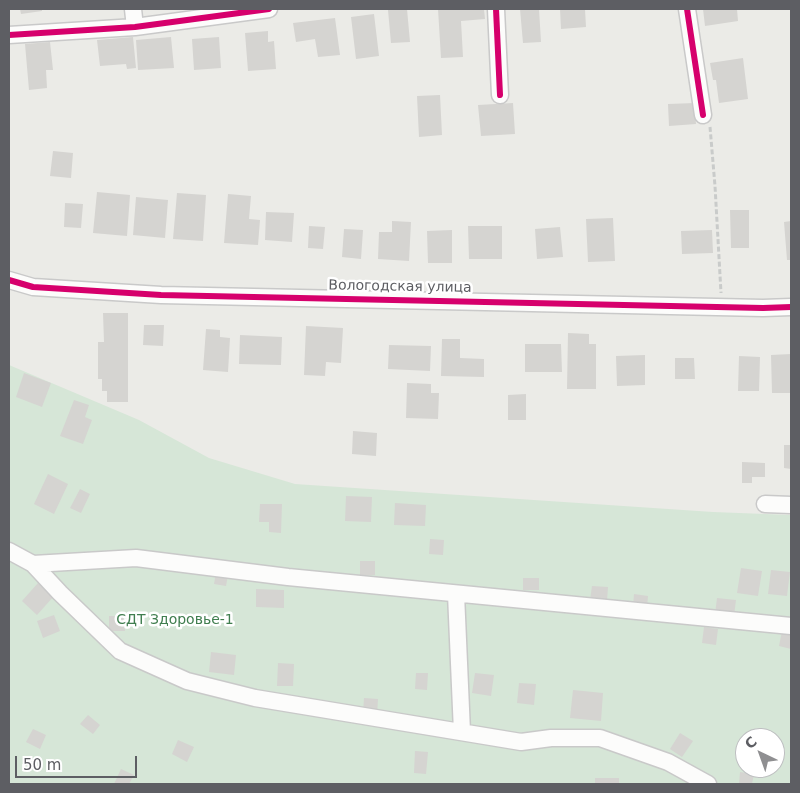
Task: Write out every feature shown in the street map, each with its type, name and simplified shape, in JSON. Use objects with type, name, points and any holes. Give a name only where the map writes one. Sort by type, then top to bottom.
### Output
[{"type":"street","points":[[133,9],[135,27]]},
{"type":"street","points":[[9,35],[135,27],[269,9]]},
{"type":"street","points":[[496,9],[500,94]]},
{"type":"street","points":[[687,9],[703,115]]},
{"type":"street","name":"Вологодская улица","points":[[9,280],[33,287],[161,295],[791,307]]},
{"type":"street","points":[[765,504],[791,505]]},
{"type":"street","points":[[9,552],[33,564],[120,651],[187,681],[255,698],[521,742],[551,738],[600,738],[668,762],[708,784]]},
{"type":"street","points":[[33,564],[136,558],[288,577],[791,626]]},
{"type":"street","points":[[456,594],[462,732]]},
{"type":"path","points":[[703,115],[709,124],[715,186],[722,306]]},
{"type":"green space","name":"СДТ Здоровье-1","points":[[9,365],[139,420],[209,458],[295,484],[713,512],[791,515],[791,784],[9,784]]},
{"type":"building","points":[[20,9],[42,9],[42,11],[21,14]]},
{"type":"building","points":[[407,9],[410,42],[391,43],[388,10]]},
{"type":"building","points":[[438,9],[484,9],[485,19],[461,21],[463,57],[441,58]]},
{"type":"building","points":[[520,9],[539,9],[541,42],[523,43]]},
{"type":"building","points":[[560,9],[585,9],[586,27],[561,29]]},
{"type":"building","points":[[703,9],[737,9],[738,21],[705,26]]},
{"type":"building","points":[[374,14],[379,56],[356,59],[351,17]]},
{"type":"building","points":[[335,18],[340,55],[318,57],[315,39],[296,42],[293,23]]},
{"type":"building","points":[[268,31],[268,42],[274,41],[276,69],[248,71],[245,33]]},
{"type":"building","points":[[133,37],[136,68],[127,69],[126,64],[100,66],[97,40]]},
{"type":"building","points":[[171,37],[174,68],[138,70],[136,40]]},
{"type":"building","points":[[219,37],[221,68],[194,70],[192,39]]},
{"type":"building","points":[[50,42],[53,70],[46,70],[47,88],[29,90],[25,44]]},
{"type":"building","points":[[743,58],[748,99],[719,103],[716,80],[713,80],[710,63]]},
{"type":"building","points":[[440,95],[442,135],[419,137],[417,96]]},
{"type":"building","points":[[513,103],[515,134],[481,136],[478,105]]},
{"type":"building","points":[[695,103],[696,124],[669,126],[668,104]]},
{"type":"building","points":[[53,151],[73,153],[71,178],[50,176]]},
{"type":"building","points":[[97,192],[130,195],[127,236],[93,233]]},
{"type":"building","points":[[177,193],[206,195],[203,241],[173,239]]},
{"type":"building","points":[[228,194],[251,196],[249,219],[260,220],[258,245],[224,243]]},
{"type":"building","points":[[136,197],[168,200],[165,238],[133,235]]},
{"type":"building","points":[[65,203],[83,204],[81,228],[64,227]]},
{"type":"building","points":[[730,210],[749,210],[749,248],[731,248]]},
{"type":"building","points":[[266,212],[294,213],[292,242],[265,240]]},
{"type":"building","points":[[613,218],[615,261],[588,262],[586,219]]},
{"type":"building","points":[[392,221],[411,222],[409,261],[378,259],[379,232],[392,232]]},
{"type":"building","points":[[791,221],[791,260],[787,260],[784,222]]},
{"type":"building","points":[[309,226],[325,227],[323,249],[308,248]]},
{"type":"building","points":[[468,226],[502,226],[502,259],[469,259]]},
{"type":"building","points":[[560,227],[563,257],[537,259],[535,229]]},
{"type":"building","points":[[344,229],[363,230],[361,259],[342,257]]},
{"type":"building","points":[[452,230],[452,263],[428,263],[427,231]]},
{"type":"building","points":[[712,230],[713,253],[682,254],[681,231]]},
{"type":"building","points":[[103,313],[128,313],[128,402],[107,402],[107,391],[102,391],[102,379],[98,379],[98,342],[104,342]]},
{"type":"building","points":[[144,325],[164,325],[163,346],[143,345]]},
{"type":"building","points":[[306,326],[343,328],[341,363],[326,362],[325,376],[304,375]]},
{"type":"building","points":[[206,329],[220,330],[220,337],[230,338],[228,372],[203,370]]},
{"type":"building","points":[[568,333],[589,334],[589,344],[596,344],[596,389],[567,389]]},
{"type":"building","points":[[240,335],[282,337],[281,365],[239,364]]},
{"type":"building","points":[[442,339],[460,339],[460,358],[484,359],[484,377],[441,376]]},
{"type":"building","points":[[525,344],[561,344],[562,372],[525,372]]},
{"type":"building","points":[[389,345],[431,346],[430,371],[388,369]]},
{"type":"building","points":[[791,354],[791,393],[772,393],[771,355]]},
{"type":"building","points":[[645,355],[645,385],[617,386],[616,356]]},
{"type":"building","points":[[739,356],[760,357],[759,391],[738,391]]},
{"type":"building","points":[[675,358],[694,358],[695,379],[675,379]]},
{"type":"building","points":[[24,373],[51,383],[42,407],[16,397]]},
{"type":"building","points":[[407,383],[431,384],[431,393],[439,393],[438,419],[406,418]]},
{"type":"building","points":[[526,394],[526,420],[508,420],[508,395]]},
{"type":"building","points":[[74,400],[89,405],[85,417],[92,420],[83,444],[60,436]]},
{"type":"building","points":[[353,431],[377,433],[376,456],[352,454]]},
{"type":"building","points":[[784,445],[791,445],[791,469],[784,468]]},
{"type":"building","points":[[742,462],[765,463],[765,477],[752,477],[752,483],[742,483]]},
{"type":"building","points":[[48,474],[68,484],[54,514],[34,504]]},
{"type":"building","points":[[80,489],[90,494],[81,513],[70,508]]},
{"type":"building","points":[[346,496],[372,497],[371,522],[345,521]]},
{"type":"building","points":[[395,503],[426,505],[425,526],[394,525]]},
{"type":"building","points":[[260,504],[282,504],[281,533],[269,532],[269,522],[259,522]]},
{"type":"building","points":[[430,539],[444,540],[443,555],[429,554]]},
{"type":"building","points":[[360,561],[375,561],[375,575],[360,575]]},
{"type":"building","points":[[741,568],[762,571],[758,596],[737,593]]},
{"type":"building","points":[[771,570],[790,572],[787,596],[768,594]]},
{"type":"building","points":[[216,573],[228,575],[226,586],[214,584]]},
{"type":"building","points":[[523,578],[539,578],[539,590],[523,590]]},
{"type":"building","points":[[38,583],[54,596],[37,615],[22,601]]},
{"type":"building","points":[[592,586],[608,587],[607,601],[590,600]]},
{"type":"building","points":[[256,589],[284,590],[284,608],[256,607]]},
{"type":"building","points":[[634,594],[648,596],[647,608],[633,607]]},
{"type":"building","points":[[717,598],[736,600],[734,616],[715,614]]},
{"type":"building","points":[[54,615],[60,631],[43,638],[37,621]]},
{"type":"building","points":[[109,616],[124,616],[125,631],[109,631]]},
{"type":"building","points":[[704,627],[718,629],[716,645],[702,643]]},
{"type":"building","points":[[782,631],[791,633],[791,649],[779,646]]},
{"type":"building","points":[[211,652],[236,655],[234,675],[209,672]]},
{"type":"building","points":[[278,663],[294,664],[293,686],[277,686]]},
{"type":"building","points":[[416,673],[428,673],[427,690],[415,689]]},
{"type":"building","points":[[475,673],[494,675],[491,696],[472,693]]},
{"type":"building","points":[[519,683],[536,684],[534,705],[517,703]]},
{"type":"building","points":[[573,690],[603,693],[601,721],[570,718]]},
{"type":"building","points":[[364,698],[378,699],[377,715],[363,714]]},
{"type":"building","points":[[88,715],[100,725],[93,734],[80,724]]},
{"type":"building","points":[[33,729],[46,735],[40,749],[26,742]]},
{"type":"building","points":[[680,733],[693,741],[682,757],[670,749]]},
{"type":"building","points":[[178,740],[194,747],[187,762],[172,754]]},
{"type":"building","points":[[415,751],[428,752],[426,774],[414,773]]},
{"type":"building","points":[[121,769],[134,775],[129,784],[114,784]]},
{"type":"building","points":[[595,778],[619,778],[619,784],[595,784]]},
{"type":"building","points":[[740,778],[753,778],[752,784],[739,784]]},
{"type":"cycle path","points":[[9,35],[135,27],[269,9]]},
{"type":"cycle path","points":[[496,9],[500,95]]},
{"type":"cycle path","points":[[687,9],[703,115]]},
{"type":"cycle path","points":[[9,280],[33,287],[161,295],[763,308],[791,307]]}]
